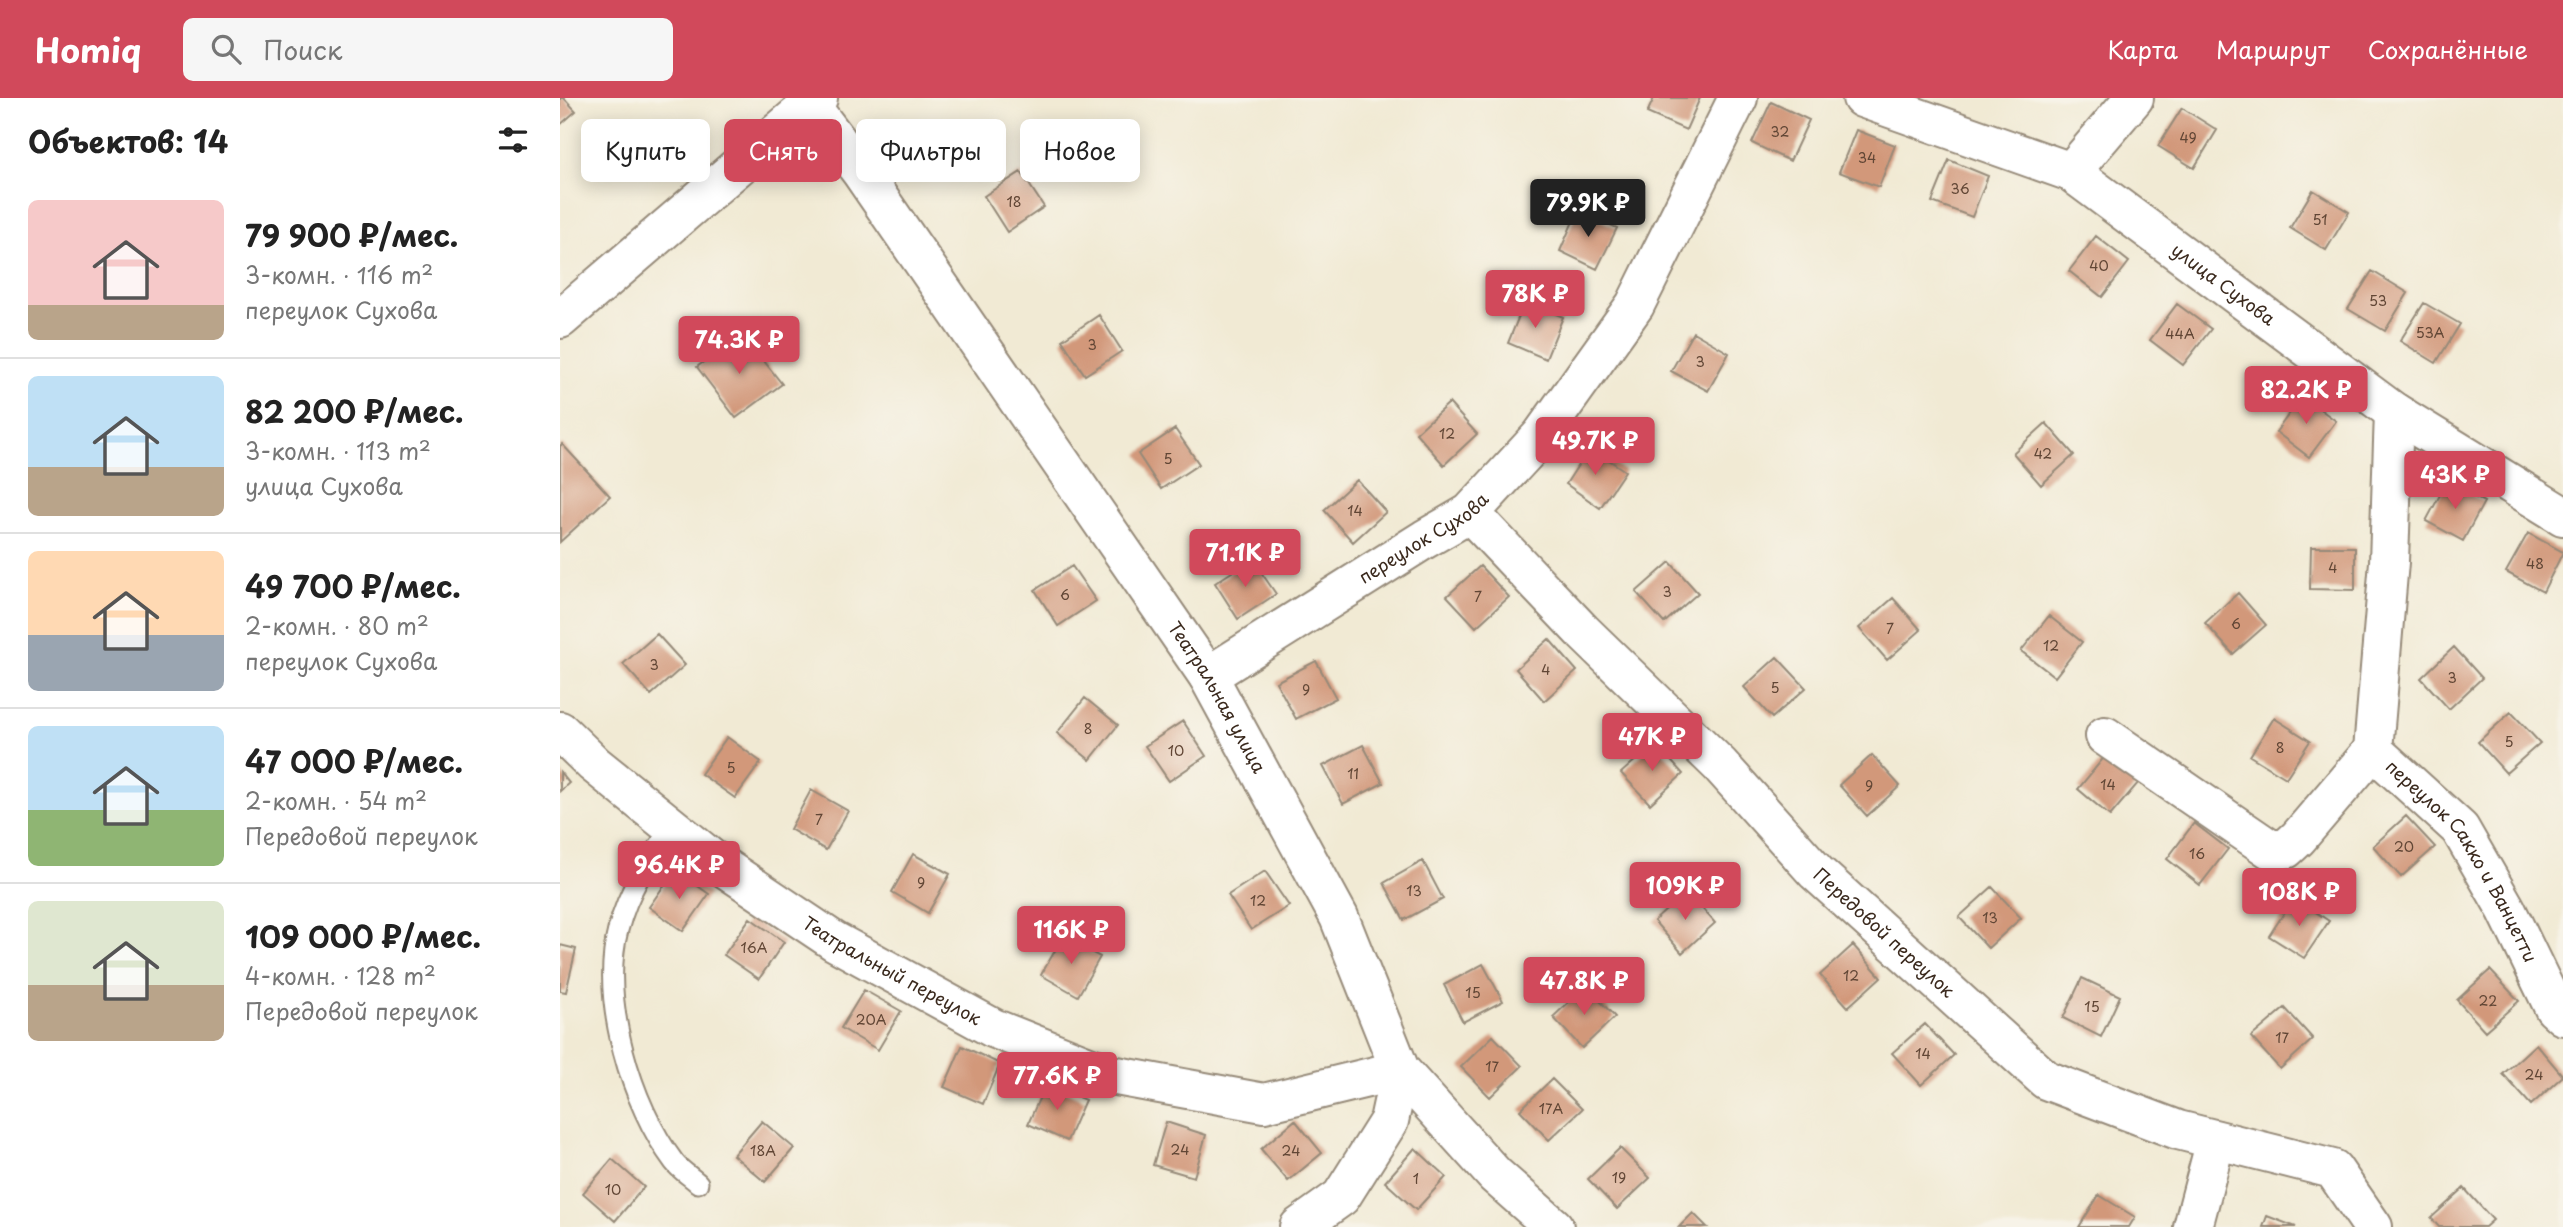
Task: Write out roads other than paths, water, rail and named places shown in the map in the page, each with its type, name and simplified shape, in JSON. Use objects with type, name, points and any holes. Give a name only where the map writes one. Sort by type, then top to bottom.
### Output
[{"type":"street","name":"переулок Сухова","points":[[1208,676],[1470,513],[1541,436],[1635,305],[1738,98]]},
{"type":"street","name":"улица Сухова","points":[[1862,98],[2071,172],[2394,412],[2563,516]]},
{"type":"street","points":[[2071,172],[2134,98]]},
{"type":"street","points":[[560,319],[814,101]]},
{"type":"street","name":"Театральная улица","points":[[814,101],[1208,676],[1339,917],[1400,1070],[1495,1175],[1554,1227]]},
{"type":"street","name":"переулок Сакко и Ванцетти","points":[[2394,412],[2389,562],[2373,750],[2460,830],[2506,909],[2554,1008],[2563,1016]]},
{"type":"street","name":"Передовой переулок","points":[[1470,513],[1582,631],[1720,765],[1816,872],[2046,1080],[2178,1130],[2333,1169],[2373,1227]]},
{"type":"street","name":"Театральный переулок","points":[[560,731],[594,764],[713,860],[834,941],[993,1028],[1111,1075],[1264,1103],[1400,1070]]},
{"type":"street","points":[[2105,736],[2270,849],[2286,849],[2298,838],[2373,750]]},
{"type":"street","points":[[1299,1227],[1341,1197],[1389,1121],[1400,1070]]},
{"type":"street","points":[[2193,1227],[2216,1140]]},
{"type":"lane","points":[[673,827],[635,881],[618,931],[613,976],[617,1021],[626,1065],[640,1104],[675,1164],[698,1183]]}]
